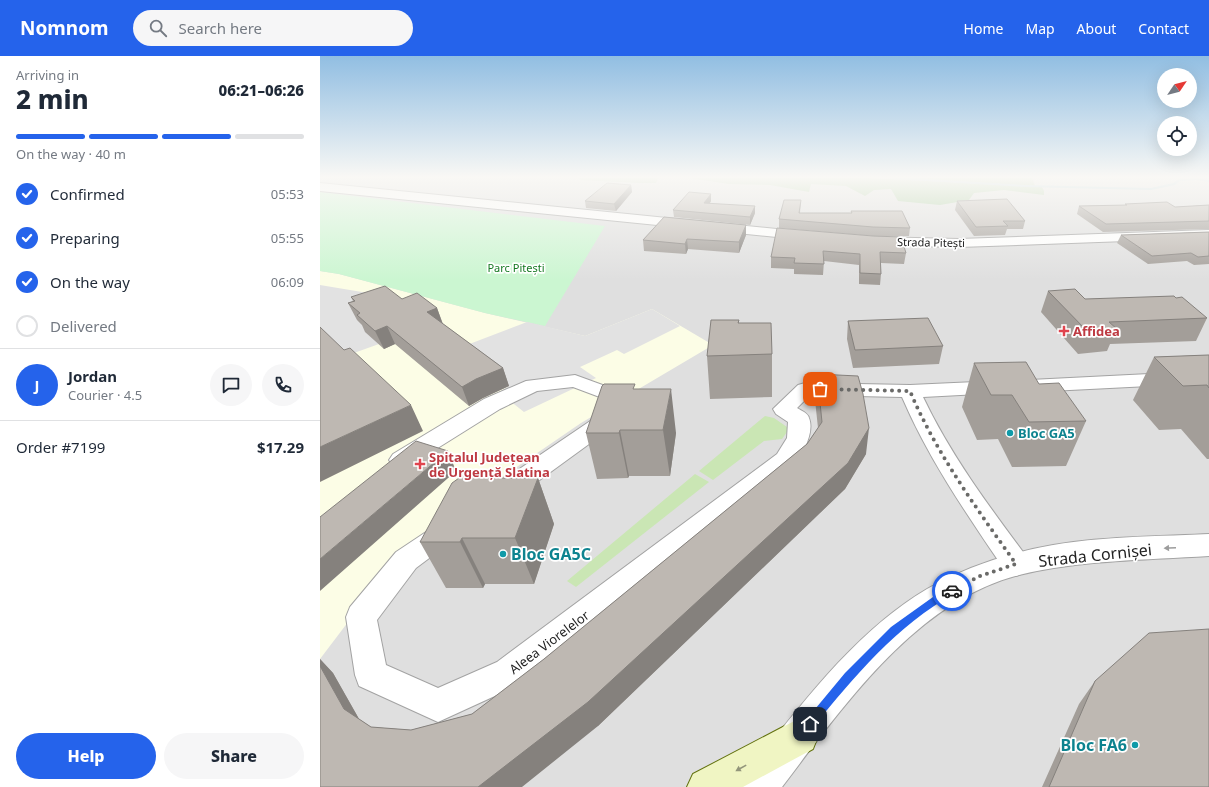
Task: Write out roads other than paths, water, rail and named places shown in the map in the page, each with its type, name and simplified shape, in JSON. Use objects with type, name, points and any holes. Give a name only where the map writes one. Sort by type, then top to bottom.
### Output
[{"type":"main road","points":[[706,787],[800,736]]},
{"type":"street","points":[[570,212],[818,237]]},
{"type":"street","name":"Strada Pitești","points":[[856,240],[919,243],[966,243],[1209,234]]},
{"type":"street","name":"Aleea Viorelelor","points":[[384,471],[492,404],[533,385],[575,380],[612,395],[619,401],[614,416],[406,560],[361,617],[370,674],[438,706],[509,673],[786,460],[798,438],[799,419],[784,409],[805,389],[910,391],[1209,377]]},
{"type":"street","points":[[910,391],[920,415],[939,450],[1016,564]]},
{"type":"street","name":"Strada Cornișei","points":[[759,787],[848,676],[894,630],[936,600],[980,576],[1016,564],[1072,554],[1209,546]]},
{"type":"place","name":"Affidea","points":[[1064,331]]},
{"type":"place","name":"Bloc GA5","points":[[1010,433]]},
{"type":"place","name":"Spitalul Județean de Urgență Slatina","points":[[420,464]]},
{"type":"place","name":"Bloc GA5C","points":[[503,554]]},
{"type":"place","name":"Bloc FA6","points":[[1135,745]]},
{"type":"park label","name":"Parc Pitești","points":[[516,267]]}]
